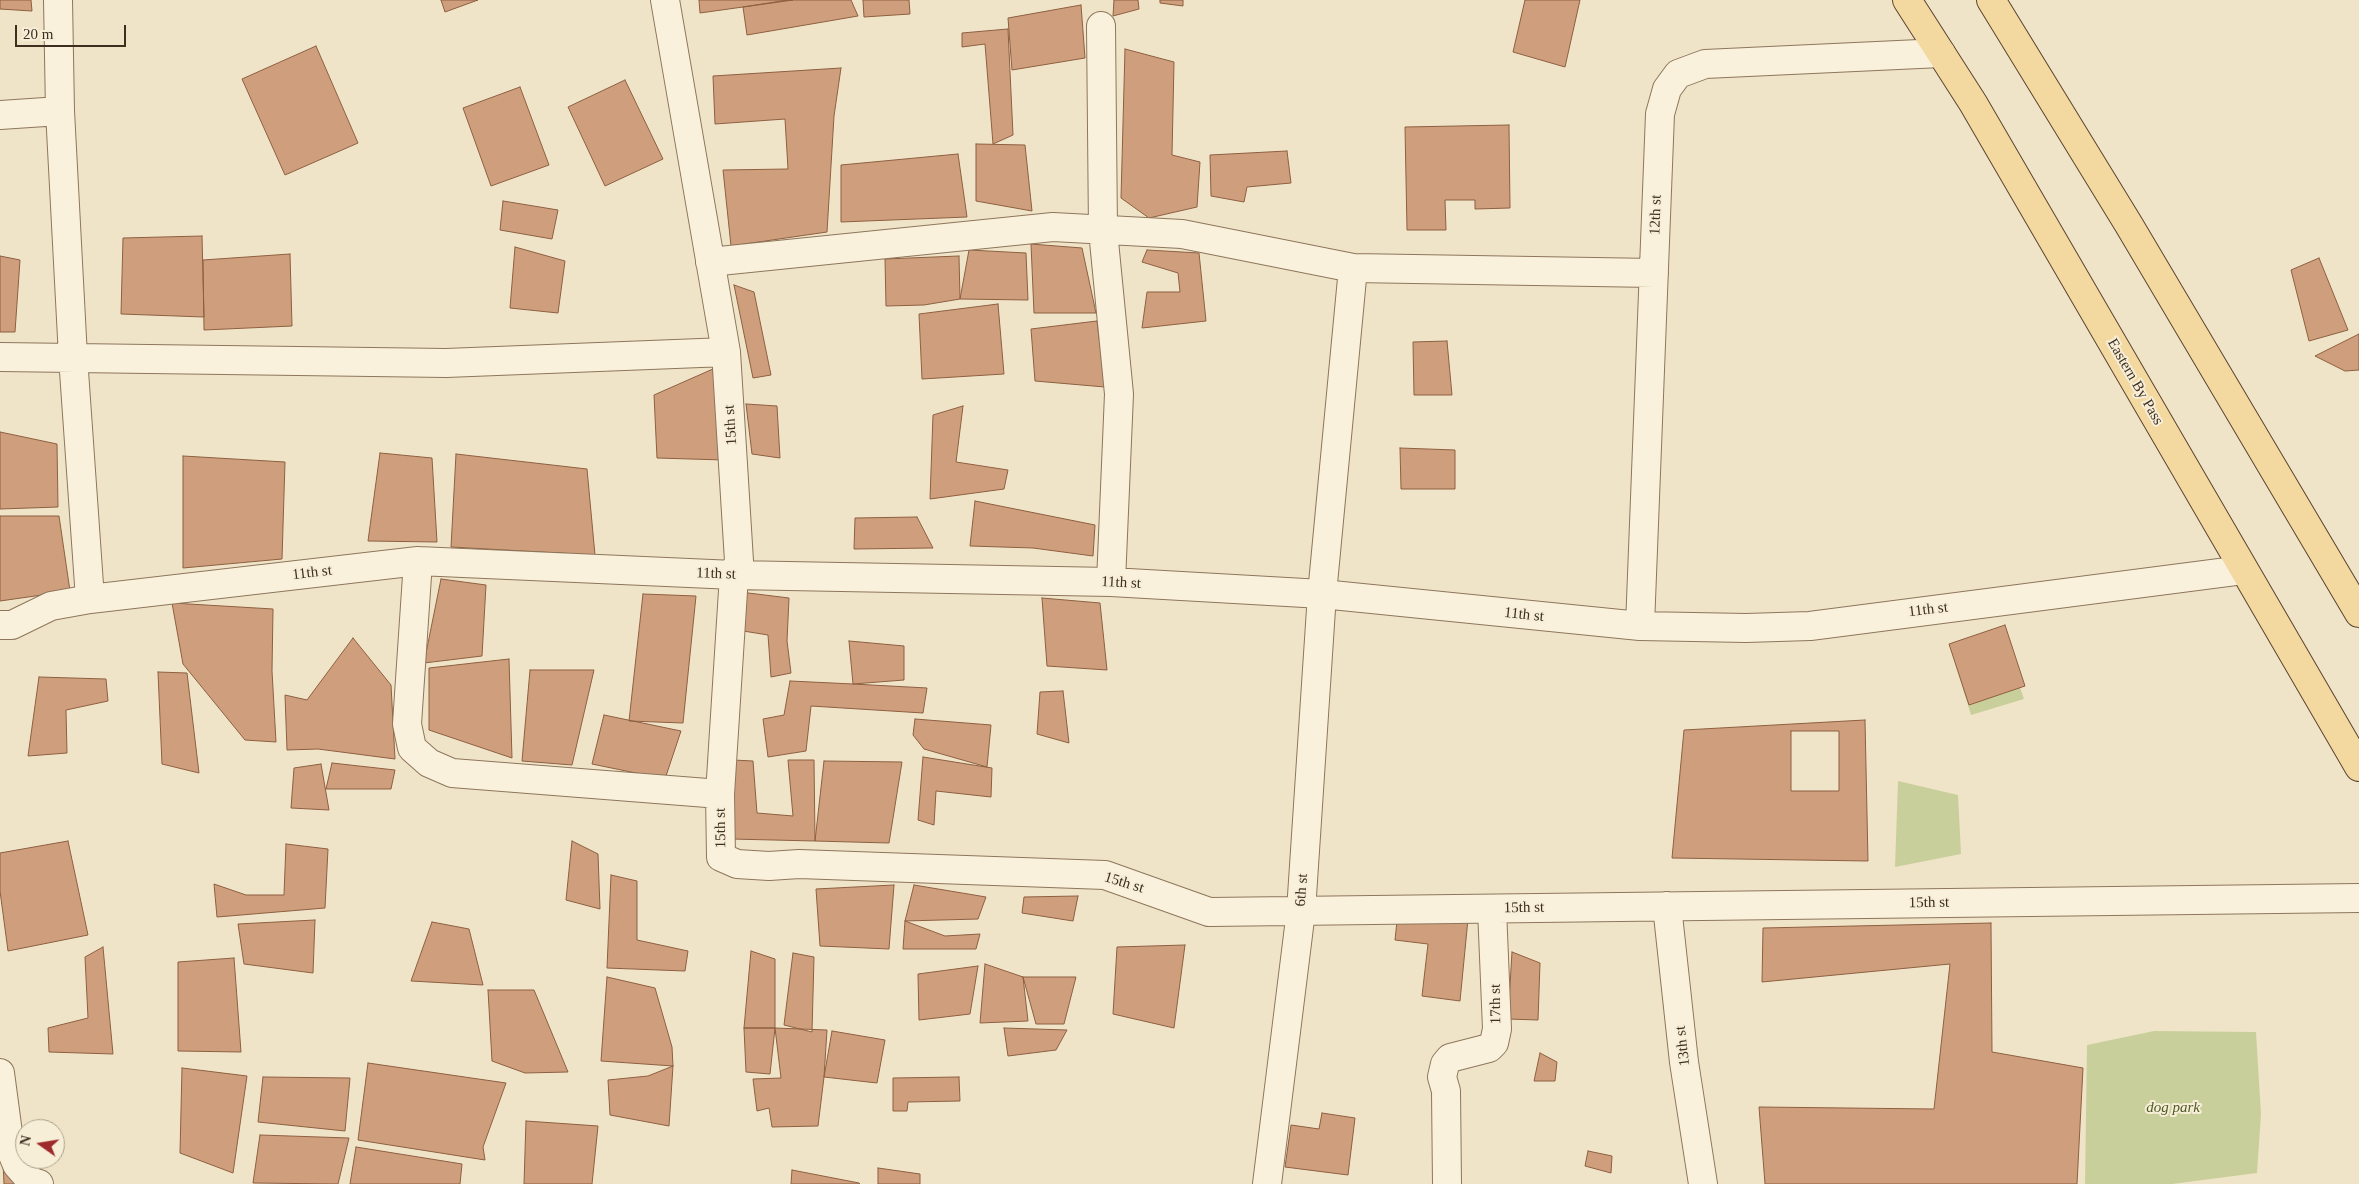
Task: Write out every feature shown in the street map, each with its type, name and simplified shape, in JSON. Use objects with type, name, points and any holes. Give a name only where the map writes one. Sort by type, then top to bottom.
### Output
[{"type":"main road","name":"Eastern By Pass","points":[[1907,0],[1974,103],[2243,570],[2359,767]]},
{"type":"main road","points":[[1991,0],[2134,233],[2359,613]]},
{"type":"street","points":[[58,0],[60,111],[73,357],[90,599]]},
{"type":"street","name":"15th st","points":[[665,0],[726,352],[740,561],[734,575],[720,794],[721,857],[738,864],[769,866],[799,864],[1105,875],[1209,912],[2359,898]]},
{"type":"street","points":[[1101,26],[1103,231],[1119,394],[1111,582]]},
{"type":"street","name":"12th st","points":[[1640,626],[1660,114],[1666,89],[1678,74],[1705,64],[1941,53]]},
{"type":"street","points":[[0,115],[60,111]]},
{"type":"street","points":[[710,262],[1053,227],[1182,234],[1353,268],[1654,273]]},
{"type":"street","name":"6th st","points":[[1267,1184],[1301,911],[1322,594],[1353,268]]},
{"type":"street","points":[[0,357],[446,363],[726,352]]},
{"type":"street","points":[[418,561],[407,724],[412,748],[429,763],[452,773],[720,794]]},
{"type":"street","name":"11th st","points":[[0,625],[12,625],[51,606],[90,599],[418,561],[734,575],[1111,582],[1322,594],[1640,626],[1810,626],[2243,570]]},
{"type":"street","name":"13th st","points":[[1668,906],[1684,1062],[1703,1184]]},
{"type":"street","name":"17th st","points":[[1447,1184],[1446,1090],[1442,1077],[1445,1064],[1450,1058],[1488,1048],[1494,1043],[1497,1029],[1492,909]]},
{"type":"street","points":[[0,1073],[5,1147],[32,1182],[40,1184]]},
{"type":"green space","points":[[1999,627],[2024,699],[1971,715],[1949,644]]},
{"type":"green space","points":[[1898,781],[1958,795],[1961,854],[1895,867]]},
{"type":"green space","name":"dog park","points":[[2154,1031],[2256,1032],[2261,1114],[2257,1173],[2172,1184],[2085,1184],[2087,1045]]},
{"type":"building","points":[[0,0],[31,0],[32,11],[0,9]]},
{"type":"building","points":[[441,0],[478,0],[445,12]]},
{"type":"building","points":[[699,0],[793,0],[700,13]]},
{"type":"building","points":[[788,0],[851,0],[858,16],[747,35],[743,7]]},
{"type":"building","points":[[863,0],[909,0],[910,14],[864,17]]},
{"type":"building","points":[[1114,0],[1138,0],[1139,9],[1113,16]]},
{"type":"building","points":[[1160,0],[1183,0],[1183,6],[1160,3]]},
{"type":"building","points":[[1525,0],[1580,0],[1565,67],[1513,52]]},
{"type":"building","points":[[1081,5],[1085,58],[1012,70],[1008,18]]},
{"type":"building","points":[[1008,29],[1013,135],[993,144],[985,44],[962,47],[962,33]]},
{"type":"building","points":[[316,46],[358,143],[285,175],[242,79]]},
{"type":"building","points":[[1125,49],[1174,62],[1172,155],[1200,162],[1197,207],[1149,218],[1121,198]]},
{"type":"building","points":[[841,68],[834,116],[827,232],[731,246],[723,170],[788,169],[785,119],[715,124],[713,76]]},
{"type":"building","points":[[625,80],[663,159],[605,186],[568,107]]},
{"type":"building","points":[[520,87],[549,165],[491,186],[463,108]]},
{"type":"building","points":[[1509,125],[1510,208],[1475,209],[1475,200],[1445,200],[1446,230],[1407,230],[1405,127]]},
{"type":"building","points":[[976,144],[1025,145],[1032,211],[976,201]]},
{"type":"building","points":[[1287,151],[1291,183],[1247,187],[1244,202],[1211,196],[1210,155]]},
{"type":"building","points":[[958,154],[967,217],[841,222],[841,165]]},
{"type":"building","points":[[503,201],[558,210],[552,239],[500,230]]},
{"type":"building","points":[[202,236],[204,317],[121,314],[123,238]]},
{"type":"building","points":[[1031,244],[1082,248],[1096,313],[1034,313]]},
{"type":"building","points":[[515,247],[565,261],[558,313],[510,308]]},
{"type":"building","points":[[969,250],[1026,253],[1028,300],[960,299]]},
{"type":"building","points":[[1147,250],[1199,253],[1206,321],[1142,328],[1147,292],[1180,292],[1178,273],[1142,262]]},
{"type":"building","points":[[290,254],[292,326],[204,330],[203,260]]},
{"type":"building","points":[[0,256],[20,260],[15,332],[0,332]]},
{"type":"building","points":[[959,256],[960,299],[924,305],[886,306],[885,259]]},
{"type":"building","points":[[2319,258],[2348,330],[2309,341],[2291,270]]},
{"type":"building","points":[[734,285],[754,292],[771,375],[753,378]]},
{"type":"building","points":[[998,304],[1004,374],[922,379],[919,314]]},
{"type":"building","points":[[1097,321],[1105,387],[1035,381],[1031,329]]},
{"type":"building","points":[[2359,334],[2359,370],[2345,371],[2315,356]]},
{"type":"building","points":[[1447,341],[1452,395],[1414,395],[1413,342]]},
{"type":"building","points":[[722,365],[724,460],[657,458],[654,395]]},
{"type":"building","points":[[746,404],[777,406],[780,458],[752,454]]},
{"type":"building","points":[[963,406],[956,462],[1008,470],[1004,489],[930,499],[933,415]]},
{"type":"building","points":[[0,432],[57,444],[58,507],[0,509]]},
{"type":"building","points":[[1400,448],[1455,450],[1455,489],[1401,489]]},
{"type":"building","points":[[380,453],[432,458],[437,542],[368,541]]},
{"type":"building","points":[[456,454],[587,469],[595,555],[451,547]]},
{"type":"building","points":[[183,456],[285,462],[282,559],[183,568]]},
{"type":"building","points":[[975,501],[1095,525],[1093,556],[1033,548],[970,546]]},
{"type":"building","points":[[0,516],[59,516],[70,591],[0,601]]},
{"type":"building","points":[[917,517],[933,548],[854,549],[855,518]]},
{"type":"building","points":[[441,579],[486,585],[482,656],[424,663]]},
{"type":"building","points":[[740,592],[789,598],[787,641],[791,673],[771,677],[768,635],[737,630]]},
{"type":"building","points":[[643,594],[696,596],[683,723],[629,721]]},
{"type":"building","points":[[1042,598],[1100,603],[1107,670],[1047,666]]},
{"type":"building","points":[[172,603],[273,609],[272,671],[276,742],[245,740],[183,664]]},
{"type":"building","points":[[2005,625],[2025,686],[1969,705],[1949,644]]},
{"type":"building","points":[[353,638],[391,685],[395,759],[318,749],[287,750],[285,695],[307,700]]},
{"type":"building","points":[[849,641],[904,646],[904,680],[853,684]]},
{"type":"building","points":[[509,659],[512,758],[429,730],[429,668]]},
{"type":"building","points":[[530,670],[594,670],[572,765],[522,761]]},
{"type":"building","points":[[158,672],[187,673],[199,773],[162,764]]},
{"type":"building","points":[[39,677],[106,679],[108,701],[66,710],[67,753],[28,756]]},
{"type":"building","points":[[790,681],[927,688],[923,713],[811,706],[806,751],[768,757],[763,719],[784,715]]},
{"type":"building","points":[[1063,691],[1069,743],[1037,734],[1040,692]]},
{"type":"building","points":[[604,715],[681,731],[665,779],[592,764]]},
{"type":"building","points":[[915,719],[991,725],[987,767],[924,749],[913,735]]},
{"type":"building","points":[[1865,720],[1868,861],[1672,858],[1684,730]]},
{"type":"building","points":[[1791,731],[1839,731],[1839,791],[1791,791]]},
{"type":"building","points":[[923,757],[992,768],[991,797],[936,791],[934,825],[918,820]]},
{"type":"building","points":[[733,760],[753,761],[757,813],[793,816],[788,760],[814,760],[815,841],[731,839]]},
{"type":"building","points":[[824,761],[902,762],[889,843],[815,841]]},
{"type":"building","points":[[332,763],[395,770],[391,789],[326,789]]},
{"type":"building","points":[[321,764],[329,810],[291,808],[294,768]]},
{"type":"building","points":[[68,841],[88,935],[8,951],[0,891],[0,853]]},
{"type":"building","points":[[572,841],[598,854],[600,909],[566,900]]},
{"type":"building","points":[[286,844],[328,849],[325,908],[217,917],[214,884],[246,895],[284,895]]},
{"type":"building","points":[[611,875],[637,881],[637,940],[688,951],[685,971],[607,968]]},
{"type":"building","points":[[894,885],[889,949],[820,946],[816,889]]},
{"type":"building","points":[[914,885],[986,897],[978,919],[905,921]]},
{"type":"building","points":[[1078,896],[1073,921],[1022,913],[1024,897]]},
{"type":"building","points":[[1398,912],[1468,919],[1460,1001],[1422,996],[1428,944],[1395,940]]},
{"type":"building","points":[[315,920],[313,973],[244,964],[238,924]]},
{"type":"building","points":[[905,921],[945,936],[980,934],[976,949],[903,949]]},
{"type":"building","points":[[432,922],[469,929],[483,985],[411,981]]},
{"type":"building","points":[[1991,923],[1992,1052],[2083,1068],[2077,1184],[1765,1184],[1759,1107],[1934,1109],[1950,964],[1762,982],[1763,928]]},
{"type":"building","points":[[1185,945],[1174,1028],[1113,1014],[1117,947]]},
{"type":"building","points":[[103,947],[113,1054],[49,1052],[48,1028],[88,1018],[85,957]]},
{"type":"building","points":[[751,951],[775,959],[775,1028],[744,1028]]},
{"type":"building","points":[[1512,952],[1540,963],[1538,1020],[1508,1019]]},
{"type":"building","points":[[793,953],[814,957],[812,1032],[784,1025]]},
{"type":"building","points":[[234,958],[241,1052],[178,1051],[178,962]]},
{"type":"building","points":[[985,964],[1023,977],[1028,1021],[980,1023]]},
{"type":"building","points":[[978,966],[970,1014],[919,1020],[918,974]]},
{"type":"building","points":[[607,977],[655,988],[672,1047],[673,1066],[601,1061]]},
{"type":"building","points":[[1023,977],[1076,977],[1064,1024],[1036,1024]]},
{"type":"building","points":[[488,990],[534,990],[568,1072],[525,1073],[492,1061]]},
{"type":"building","points":[[744,1028],[775,1028],[770,1074],[746,1072]]},
{"type":"building","points":[[775,1028],[827,1030],[818,1126],[772,1127],[769,1108],[757,1111],[753,1079],[781,1078]]},
{"type":"building","points":[[1004,1028],[1067,1030],[1056,1050],[1008,1056]]},
{"type":"building","points":[[832,1031],[885,1040],[877,1083],[824,1077]]},
{"type":"building","points":[[1540,1053],[1557,1062],[1555,1081],[1534,1081]]},
{"type":"building","points":[[368,1063],[506,1083],[483,1147],[485,1160],[358,1140]]},
{"type":"building","points":[[673,1066],[669,1126],[610,1115],[608,1080],[648,1076]]},
{"type":"building","points":[[182,1068],[247,1076],[233,1173],[180,1153]]},
{"type":"building","points":[[263,1077],[350,1078],[345,1131],[258,1122]]},
{"type":"building","points":[[959,1077],[960,1101],[908,1102],[907,1111],[893,1111],[893,1078]]},
{"type":"building","points":[[1322,1113],[1355,1118],[1348,1175],[1285,1167],[1291,1125],[1319,1129]]},
{"type":"building","points":[[526,1121],[598,1126],[592,1184],[524,1184]]},
{"type":"building","points":[[260,1135],[349,1138],[338,1184],[253,1183]]},
{"type":"building","points":[[356,1147],[462,1164],[460,1184],[350,1184]]},
{"type":"building","points":[[1588,1151],[1612,1156],[1611,1173],[1585,1166]]},
{"type":"building","points":[[3,1161],[33,1184],[4,1184]]},
{"type":"building","points":[[878,1168],[920,1174],[920,1184],[878,1184]]},
{"type":"building","points":[[792,1170],[859,1183],[860,1184],[791,1184]]}]
